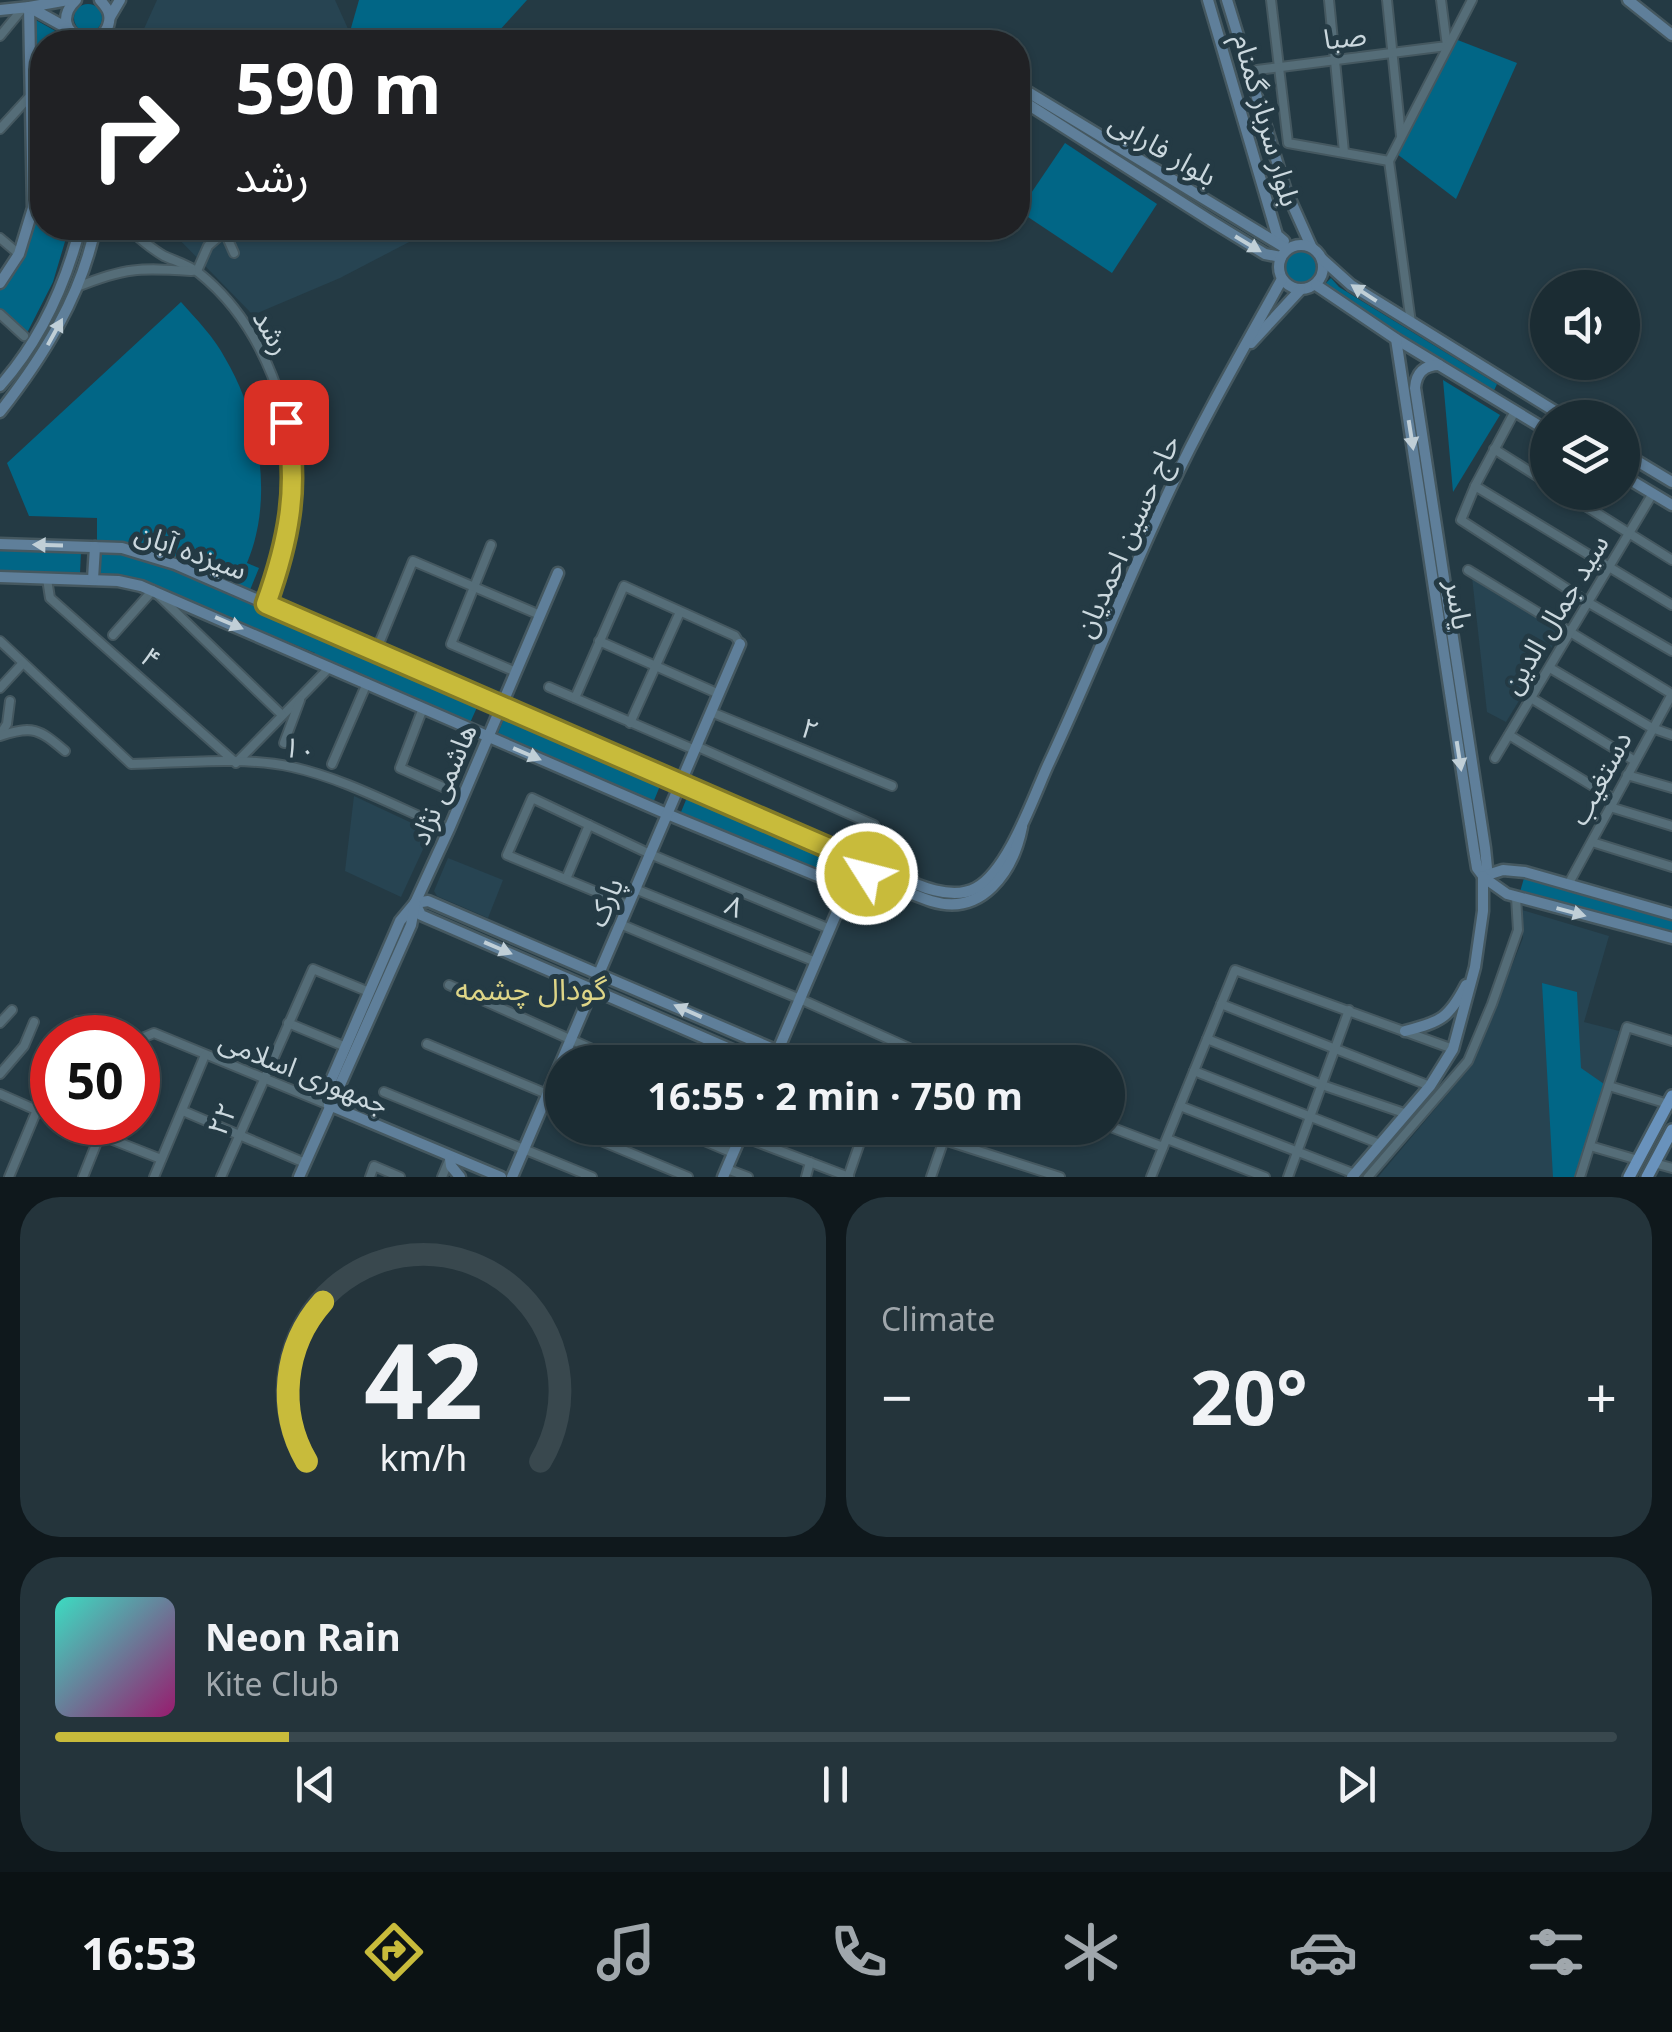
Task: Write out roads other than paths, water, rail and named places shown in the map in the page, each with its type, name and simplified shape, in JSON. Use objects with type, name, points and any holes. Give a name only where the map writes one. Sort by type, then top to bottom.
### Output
[{"type":"main road","points":[[0,10],[68,0]]},
{"type":"main road","points":[[71,30],[66,15],[76,0]]},
{"type":"main road","points":[[100,0],[110,18]]},
{"type":"main road","points":[[107,30],[120,0]]},
{"type":"main road","name":"بلوار سرباز گمنام","points":[[1208,0],[1277,235],[1286,251]]},
{"type":"main road","name":"بلوار سرباز گمنام","points":[[1228,0],[1285,188],[1311,246]]},
{"type":"main road","points":[[1628,0],[1672,36]]},
{"type":"main road","points":[[26,5],[65,30]]},
{"type":"main road","points":[[26,5],[30,77]]},
{"type":"main road","name":"بلوار فارابی","points":[[1030,95],[1211,222],[1265,254],[1286,251]]},
{"type":"main road","name":"بلوار فارابی","points":[[1030,104],[1218,208],[1286,251]]},
{"type":"main road","points":[[1211,222],[1218,208]]},
{"type":"main road","points":[[0,283],[19,254],[30,218]]},
{"type":"main road","points":[[0,386],[44,324],[76,240]]},
{"type":"main road","points":[[0,412],[30,374],[77,287],[91,240]]},
{"type":"main road","points":[[1300,290],[1282,279],[1278,268],[1286,251],[1300,244],[1311,246],[1352,285],[1537,400]]},
{"type":"main road","points":[[1238,358],[1300,290],[1316,284],[1323,274],[1322,259]]},
{"type":"main road","name":"حاج حسین احمدیان","points":[[852,858],[862,856],[869,864],[954,894],[970,892],[989,879],[1024,817],[1216,395],[1282,279]]},
{"type":"main road","points":[[1316,284],[1396,339],[1530,420]]},
{"type":"main road","name":"یاسر","points":[[1396,339],[1440,588]]},
{"type":"main road","name":"یاسر","points":[[1354,1175],[1430,1086],[1453,1049],[1475,967],[1483,911],[1483,876],[1477,868],[1415,388],[1416,377],[1423,370],[1439,365]]},
{"type":"main road","points":[[1515,411],[1526,393]]},
{"type":"main road","points":[[1640,463],[1672,482]]},
{"type":"main road","points":[[1640,486],[1672,505]]},
{"type":"main road","name":"سیزده آبان","points":[[0,544],[95,547],[150,554],[852,858]]},
{"type":"main road","points":[[94,580],[95,547]]},
{"type":"main road","name":"هاشمی نژاد","points":[[329,1105],[329,1085],[369,992],[400,920],[415,902],[449,830],[558,573]]},
{"type":"main road","name":"سیزده آبان","points":[[0,577],[118,581],[152,590],[845,889]]},
{"type":"main road","name":"پارک","points":[[569,1045],[740,644]]},
{"type":"main road","name":"حاج حسین احمدیان","points":[[862,884],[884,883],[942,904],[956,905],[979,898],[992,889],[1011,862],[1024,817]]},
{"type":"main road","points":[[780,1045],[837,912],[852,858]]},
{"type":"main road","points":[[845,889],[862,884],[869,864]]},
{"type":"main road","points":[[1672,914],[1524,872],[1500,870],[1483,876],[1516,897],[1672,938]]},
{"type":"main road","points":[[1516,897],[1512,885],[1515,877],[1524,872]]},
{"type":"main road","points":[[721,1045],[422,915],[415,902],[428,901],[767,1045]]},
{"type":"main road","name":"هاشمی نژاد","points":[[299,1177],[412,924],[415,902]]},
{"type":"main road","points":[[1405,1030],[1436,1024],[1452,1012],[1475,967]]},
{"type":"main road","name":"پارک","points":[[512,1177],[545,1096]]},
{"type":"main road","points":[[1628,1177],[1670,1100]]},
{"type":"main road","name":"جمهوری اسلامی","points":[[329,1105],[500,1177]]},
{"type":"main road","points":[[1647,1177],[1672,1130]]},
{"type":"main road","points":[[725,1173],[738,1145]]},
{"type":"main road","points":[[450,1158],[460,1177]]},
{"type":"street","points":[[1271,0],[1288,143],[1388,161]]},
{"type":"street","points":[[1328,0],[1344,152]]},
{"type":"street","points":[[1387,0],[1401,136]]},
{"type":"street","points":[[1441,0],[1447,46]]},
{"type":"street","points":[[1411,323],[1388,161],[1472,0]]},
{"type":"street","points":[[0,36],[26,5]]},
{"type":"street","name":"صبا","points":[[1250,71],[1447,46]]},
{"type":"street","points":[[0,129],[30,96]]},
{"type":"street","points":[[0,238],[19,254]]},
{"type":"street","name":"رشد","points":[[144,240],[197,271],[229,303],[259,347],[280,396],[291,448],[293,501],[284,554],[266,604]]},
{"type":"street","points":[[77,287],[133,268],[197,271],[209,240]]},
{"type":"street","points":[[208,246],[214,240]]},
{"type":"street","points":[[229,240],[234,253]]},
{"type":"street","points":[[0,314],[24,336]]},
{"type":"street","points":[[0,364],[11,374]]},
{"type":"street","points":[[1515,411],[1474,486],[1461,520],[1672,651]]},
{"type":"street","points":[[1494,449],[1530,472]]},
{"type":"street","points":[[1474,486],[1672,606]]},
{"type":"street","name":"سید جمال الدین","points":[[1495,758],[1653,494]]},
{"type":"street","points":[[1591,510],[1672,560]]},
{"type":"street","points":[[491,545],[451,644],[516,672]]},
{"type":"street","points":[[376,651],[413,561],[540,615]]},
{"type":"street","points":[[1468,570],[1672,694]]},
{"type":"street","name":"۴","points":[[47,578],[50,598],[236,762]]},
{"type":"street","points":[[575,698],[624,586],[735,636],[740,644]]},
{"type":"street","points":[[113,635],[152,590],[282,715]]},
{"type":"street","points":[[630,723],[680,612]]},
{"type":"street","points":[[0,640],[23,663],[0,688]]},
{"type":"street","points":[[599,642],[719,694]]},
{"type":"street","name":"۱۰","points":[[23,663],[131,764],[236,762],[289,766],[325,776],[449,830]]},
{"type":"street","points":[[236,762],[330,667]]},
{"type":"street","points":[[1550,668],[1672,736]]},
{"type":"street","name":"۱۰","points":[[332,764],[367,684]]},
{"type":"street","points":[[549,686],[874,825]]},
{"type":"street","name":"دستغیب","points":[[1569,882],[1672,694]]},
{"type":"street","points":[[284,743],[302,695]]},
{"type":"street","points":[[1531,698],[1635,762]]},
{"type":"street","points":[[0,735],[7,724],[10,701]]},
{"type":"street","points":[[423,708],[400,768],[463,796]]},
{"type":"street","name":"۲","points":[[711,712],[892,786]]},
{"type":"street","points":[[0,735],[20,729],[41,730],[65,751]]},
{"type":"street","points":[[1509,735],[1612,803],[1672,826]]},
{"type":"street","points":[[1627,775],[1672,788]]},
{"type":"street","points":[[628,905],[507,855],[532,798],[650,854],[830,928]]},
{"type":"street","points":[[566,879],[590,825]]},
{"type":"street","points":[[1592,842],[1672,867]]},
{"type":"street","name":"۸","points":[[635,889],[816,962]]},
{"type":"street","points":[[1368,1177],[1468,1061],[1518,930],[1516,897]]},
{"type":"street","points":[[620,924],[899,1045]]},
{"type":"street","name":"۲۲","points":[[221,1177],[313,968],[369,992]]},
{"type":"street","points":[[1155,1176],[1235,970],[1453,1049]]},
{"type":"street","points":[[449,985],[582,1045]]},
{"type":"street","points":[[1221,1004],[1430,1086]]},
{"type":"street","points":[[0,1023],[12,1010]]},
{"type":"street","points":[[1288,1177],[1350,1010]]},
{"type":"street","points":[[288,1023],[346,1047]]},
{"type":"street","points":[[1580,1177],[1628,1028],[1672,1041]]},
{"type":"street","points":[[0,1074],[24,1046],[30,1032]]},
{"type":"street","name":"جمهوری اسلامی","points":[[160,1036],[329,1105]]},
{"type":"street","points":[[1207,1039],[1407,1114]]},
{"type":"street","points":[[428,1044],[545,1094]]},
{"type":"street","points":[[154,1177],[205,1055]]},
{"type":"street","points":[[1194,1070],[1380,1144]]},
{"type":"street","points":[[1609,1086],[1670,1100]]},
{"type":"street","points":[[384,1092],[592,1177]]},
{"type":"street","points":[[0,1094],[30,1107]]},
{"type":"street","points":[[1180,1106],[1354,1175]]},
{"type":"street","points":[[183,1111],[305,1163]]},
{"type":"street","points":[[9,1177],[30,1125]]},
{"type":"street","points":[[1125,1131],[1265,1177]]},
{"type":"street","points":[[83,1177],[96,1145]]},
{"type":"street","points":[[123,1145],[160,1159]]},
{"type":"street","points":[[611,1145],[688,1177]]},
{"type":"street","points":[[713,1145],[734,1154]]},
{"type":"street","points":[[772,1145],[848,1177],[859,1145]]},
{"type":"street","points":[[931,1177],[942,1145]]},
{"type":"street","points":[[960,1145],[1060,1177]]},
{"type":"street","points":[[1590,1146],[1638,1160]]},
{"type":"street","points":[[442,1177],[450,1158]]},
{"type":"street","points":[[806,1177],[810,1162]]},
{"type":"street","points":[[1654,1163],[1672,1168]]},
{"type":"street","points":[[370,1177],[374,1166],[400,1177]]},
{"type":"street","points":[[725,1173],[748,1177]]},
{"type":"district","name":"گودال چشمه","points":[[531,990]]}]
